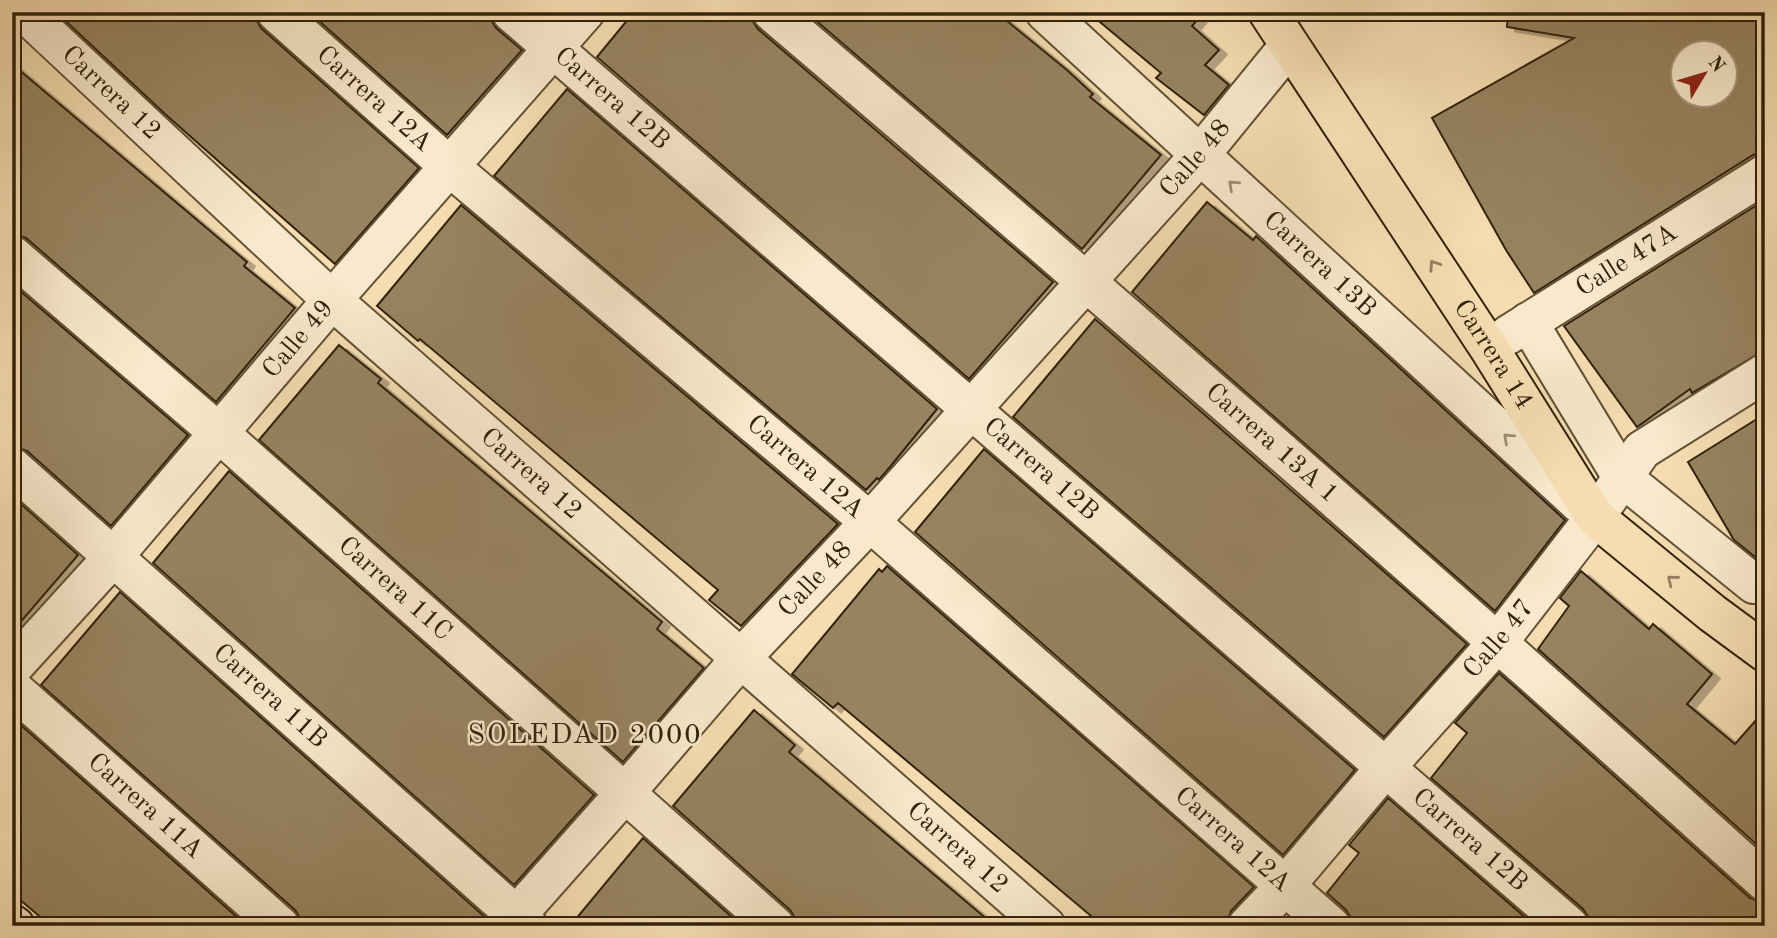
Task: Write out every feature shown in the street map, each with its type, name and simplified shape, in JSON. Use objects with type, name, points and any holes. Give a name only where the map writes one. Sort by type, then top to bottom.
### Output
[{"type":"main road","name":"Carrera 14","points":[[1268,12],[1489,348],[1595,517],[1712,613],[1765,652]]},
{"type":"street","name":"Carrera 12","points":[[24,12],[332,300],[1046,926]]},
{"type":"street","name":"Carrera 12A","points":[[276,12],[450,167],[870,522],[1331,926]]},
{"type":"street","name":"Carrera 12B","points":[[511,12],[1569,926]]},
{"type":"street","name":"Calle 49","points":[[12,668],[113,557],[332,300],[585,12]]},
{"type":"street","name":"Carrera 13A 1","points":[[772,12],[1499,641],[1765,882]]},
{"type":"street","name":"Carrera 13B","points":[[1045,12],[1595,517]]},
{"type":"street","name":"Calle 48","points":[[517,922],[741,658],[870,522],[1200,155],[1289,46]]},
{"type":"street","name":"Calle 47A","points":[[1489,348],[1765,174]]},
{"type":"street","name":"Carrera 11C","points":[[12,255],[219,433],[775,926]]},
{"type":"street","points":[[1528,322],[1622,477],[1760,580],[1712,613]]},
{"type":"street","name":"Calle 47","points":[[1247,926],[1499,641],[1595,517],[1642,450],[1765,373]]},
{"type":"street","name":"Carrera 11B","points":[[12,467],[517,922]]},
{"type":"street","name":"Carrera 11A","points":[[12,688],[280,926]]},
{"type":"building","points":[[56,12],[255,12],[261,28],[419,168],[335,264],[165,114]]},
{"type":"building","points":[[309,12],[490,12],[496,28],[522,50],[447,135]]},
{"type":"building","points":[[634,12],[751,12],[752,20],[758,29],[1053,282],[969,379],[597,57]]},
{"type":"building","points":[[806,12],[996,12],[1067,70],[1093,94],[1090,97],[1161,155],[1082,249]]},
{"type":"building","points":[[1088,12],[1204,12],[1192,26],[1219,50],[1205,65],[1229,85],[1204,115],[1156,78],[1161,73]]},
{"type":"building","points":[[1508,12],[1765,12],[1765,152],[1753,155],[1534,293],[1506,250],[1432,118],[1574,38],[1507,27]]},
{"type":"building","points":[[12,64],[247,262],[244,266],[295,308],[216,402],[26,238],[12,234]]},
{"type":"building","points":[[567,89],[937,409],[879,480],[877,478],[866,490],[494,176]]},
{"type":"building","points":[[1765,200],[1765,350],[1692,393],[1690,389],[1637,427],[1564,326]]},
{"type":"building","points":[[1207,202],[1253,240],[1256,236],[1565,520],[1495,611],[1132,292]]},
{"type":"building","points":[[461,205],[838,524],[741,626],[709,600],[718,590],[420,339],[418,341],[377,306]]},
{"type":"building","points":[[12,284],[188,435],[111,526],[27,451],[12,446]]},
{"type":"building","points":[[1095,319],[1467,644],[1384,737],[1013,417]]},
{"type":"building","points":[[339,345],[381,379],[378,383],[662,622],[657,629],[704,668],[623,762],[259,440]]},
{"type":"building","points":[[1765,414],[1765,565],[1734,540],[1688,462]]},
{"type":"building","points":[[984,449],[1355,770],[1283,855],[915,532]]},
{"type":"building","points":[[229,471],[594,795],[514,885],[153,563]]},
{"type":"building","points":[[12,496],[78,555],[12,632]]},
{"type":"building","points":[[887,566],[1254,887],[1231,911],[1226,926],[1103,926],[838,703],[833,708],[792,674],[879,569],[882,572]]},
{"type":"building","points":[[1581,571],[1649,629],[1653,624],[1712,674],[1687,704],[1735,744],[1765,710],[1765,852],[1538,649],[1569,606],[1560,598]]},
{"type":"building","points":[[120,592],[486,918],[479,926],[301,926],[295,910],[41,685]]},
{"type":"building","points":[[1499,673],[1750,898],[1765,903],[1765,926],[1590,926],[1589,918],[1583,909],[1431,778],[1467,733],[1455,723]]},
{"type":"building","points":[[754,710],[795,745],[789,752],[995,926],[796,926],[790,910],[673,806]]},
{"type":"building","points":[[14,719],[247,926],[51,926],[12,893]]},
{"type":"building","points":[[1388,798],[1535,926],[1352,926],[1346,910],[1327,893],[1359,853],[1349,845]]},
{"type":"building","points":[[643,838],[742,926],[570,926]]},
{"type":"district","name":"SOLEDAD 2000","points":[[585,736]]}]
